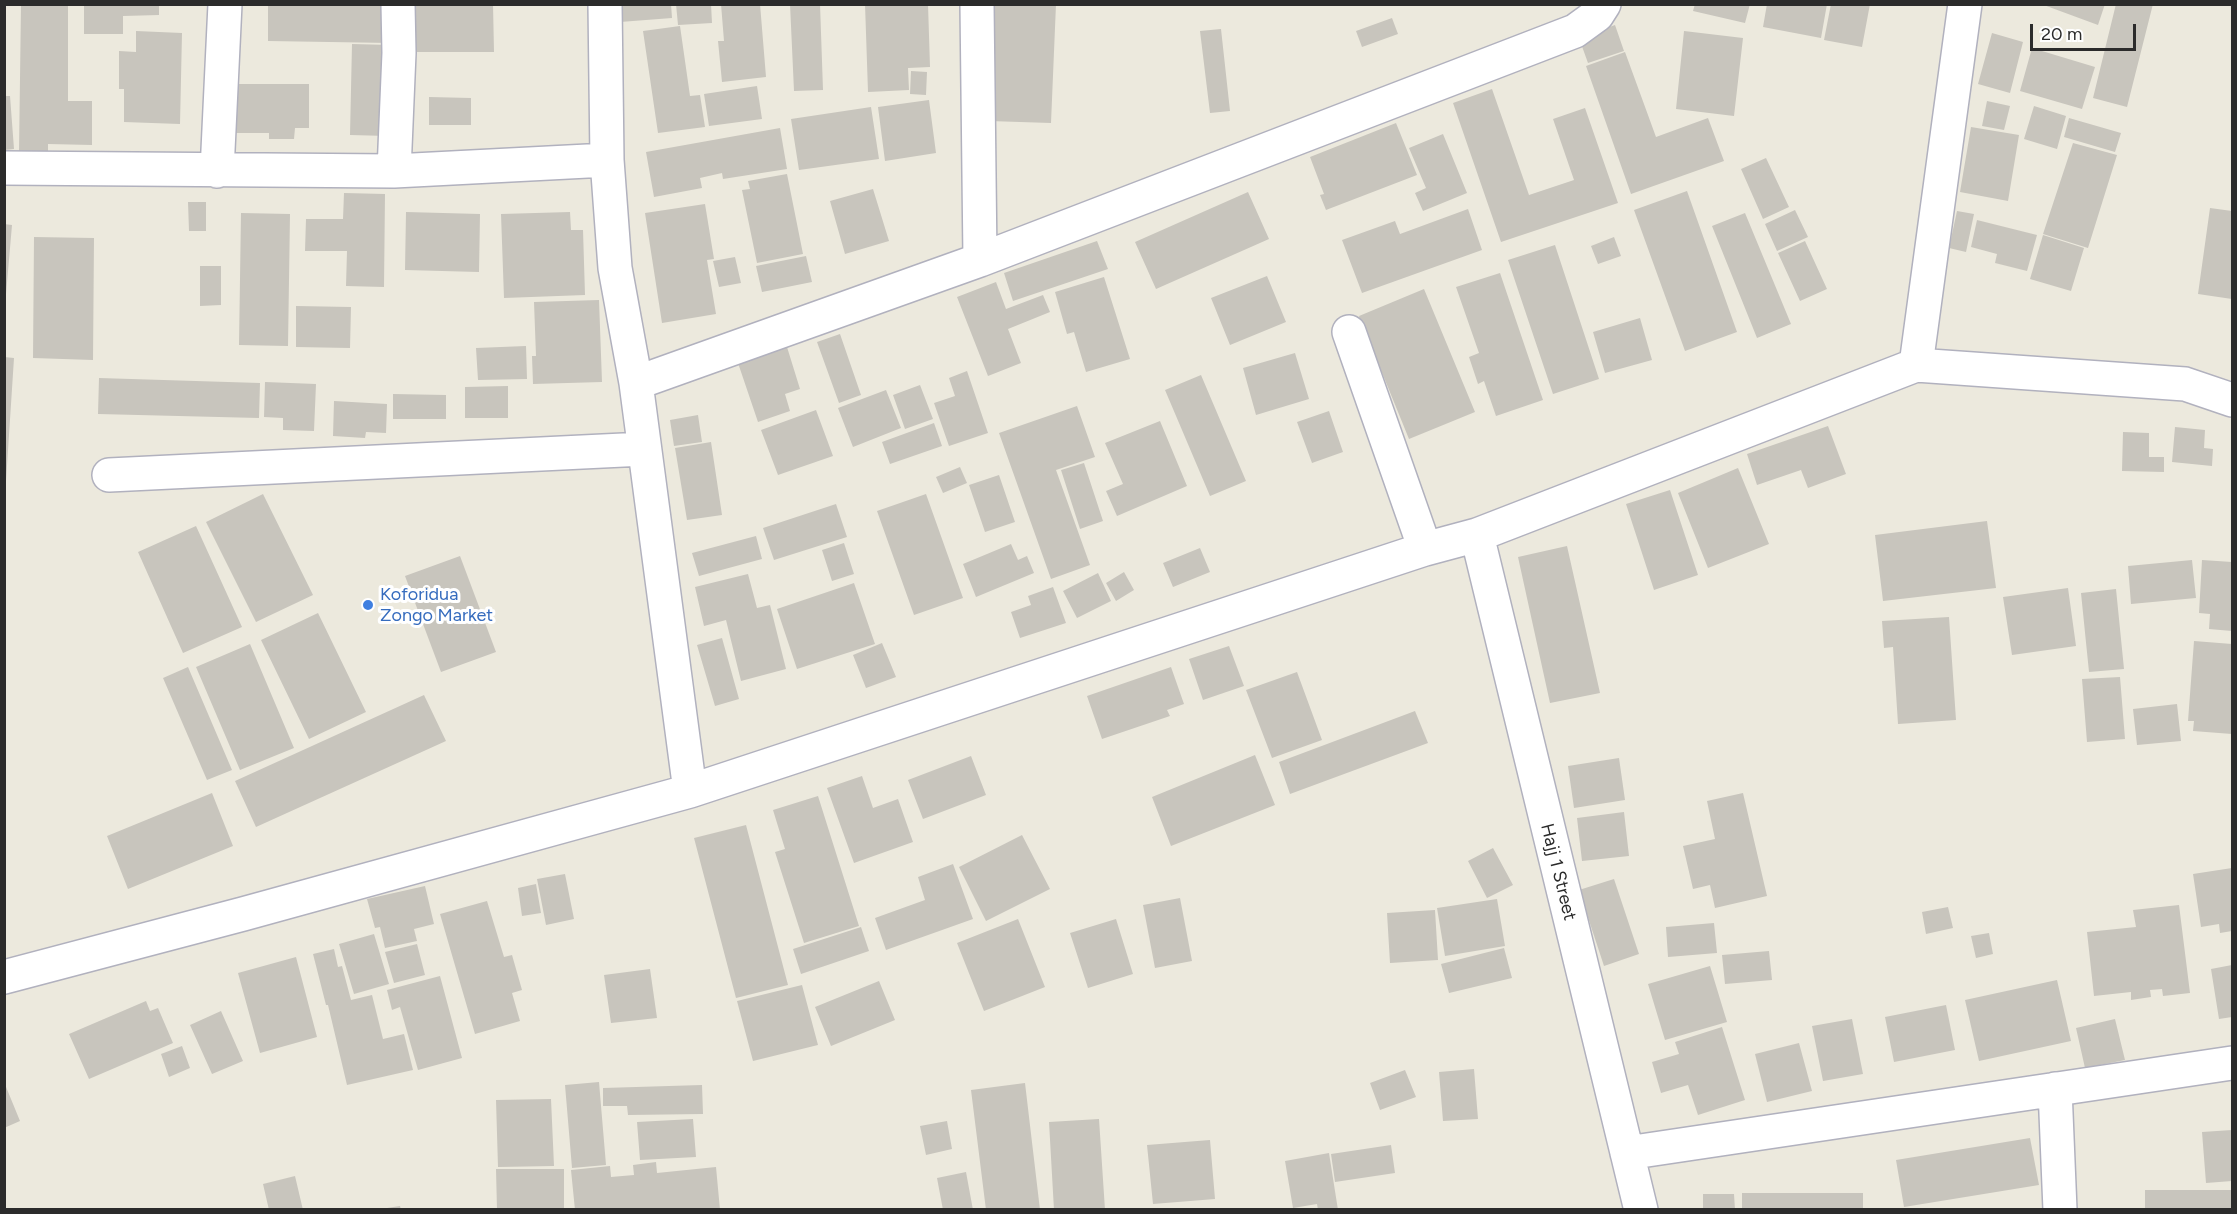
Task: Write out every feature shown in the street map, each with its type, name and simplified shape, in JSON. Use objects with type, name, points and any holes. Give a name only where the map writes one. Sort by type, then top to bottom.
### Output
[{"type":"street","points":[[217,171],[225,4]]},
{"type":"street","points":[[394,171],[399,53],[398,4]]},
{"type":"street","points":[[605,4],[607,160],[615,268],[636,383],[690,791]]},
{"type":"street","points":[[977,4],[980,260]]},
{"type":"street","points":[[636,383],[980,260],[1575,31],[1597,15],[1604,4]]},
{"type":"street","points":[[1916,365],[1965,4]]},
{"type":"street","points":[[4,168],[394,171],[607,160]]},
{"type":"street","points":[[1349,332],[1425,549]]},
{"type":"street","points":[[4,977],[690,791],[1425,549],[1477,535],[1916,365],[2185,384],[2232,400]]},
{"type":"street","points":[[109,475],[644,449]]},
{"type":"street","name":"Hajj 1 Street","points":[[1477,535],[1641,1209]]},
{"type":"street","points":[[1627,1154],[2232,1063]]},
{"type":"street","points":[[2055,1089],[2061,1209]]},
{"type":"building","points":[[21,4],[68,4],[68,101],[92,101],[92,145],[48,144],[48,154],[19,153]]},
{"type":"building","points":[[84,4],[159,4],[159,15],[123,16],[123,34],[84,34]]},
{"type":"building","points":[[268,4],[391,4],[391,43],[268,41]]},
{"type":"building","points":[[413,4],[493,4],[494,52],[414,52]]},
{"type":"building","points":[[619,4],[671,4],[672,18],[620,22]]},
{"type":"building","points":[[676,4],[711,4],[712,23],[678,25]]},
{"type":"building","points":[[721,4],[760,4],[766,77],[722,82],[718,41],[724,41]]},
{"type":"building","points":[[790,4],[820,4],[823,90],[794,91]]},
{"type":"building","points":[[865,4],[928,4],[930,67],[908,68],[909,90],[868,92]]},
{"type":"building","points":[[994,4],[1056,4],[1051,123],[989,121]]},
{"type":"building","points":[[1695,4],[1750,4],[1745,23],[1693,11]]},
{"type":"building","points":[[1767,4],[1827,4],[1821,38],[1763,27]]},
{"type":"building","points":[[1831,4],[1870,4],[1862,47],[1824,40]]},
{"type":"building","points":[[2041,4],[2105,4],[2098,25]]},
{"type":"building","points":[[2116,4],[2153,4],[2127,107],[2093,98]]},
{"type":"building","points":[[1392,18],[1398,34],[1362,47],[1356,31]]},
{"type":"building","points":[[1615,25],[1624,51],[1588,63],[1579,38]]},
{"type":"building","points":[[680,26],[690,96],[700,95],[705,127],[658,133],[643,31]]},
{"type":"building","points":[[1221,29],[1230,111],[1210,113],[1200,31]]},
{"type":"building","points":[[136,31],[182,33],[180,124],[124,122],[124,89],[119,89],[119,51],[136,52]]},
{"type":"building","points":[[1684,31],[1743,38],[1734,116],[1676,109]]},
{"type":"building","points":[[1992,33],[2023,42],[2010,93],[1978,84]]},
{"type":"building","points":[[352,44],[390,45],[388,136],[350,135]]},
{"type":"building","points":[[2032,48],[2095,67],[2082,109],[2020,91]]},
{"type":"building","points":[[1625,52],[1656,137],[1708,118],[1724,161],[1631,194],[1586,66]]},
{"type":"building","points":[[911,71],[927,72],[926,95],[910,94]]},
{"type":"building","points":[[230,84],[309,84],[309,128],[295,128],[294,139],[269,139],[269,133],[230,133]]},
{"type":"building","points":[[757,86],[762,119],[709,126],[704,94]]},
{"type":"building","points":[[1492,89],[1529,195],[1574,180],[1553,119],[1585,108],[1618,203],[1501,242],[1453,103]]},
{"type":"building","points":[[4,96],[10,96],[14,149],[4,150]]},
{"type":"building","points":[[429,97],[471,98],[471,125],[429,125]]},
{"type":"building","points":[[929,100],[936,153],[885,161],[878,107]]},
{"type":"building","points":[[1987,101],[2010,106],[2004,130],[1982,126]]},
{"type":"building","points":[[2034,106],[2066,116],[2057,149],[2024,139]]},
{"type":"building","points":[[871,107],[879,159],[799,170],[791,119]]},
{"type":"building","points":[[2069,118],[2121,133],[2115,152],[2064,137]]},
{"type":"building","points":[[1396,123],[1417,175],[1326,210],[1320,195],[1324,194],[1310,157]]},
{"type":"building","points":[[1971,127],[2019,135],[2008,201],[1960,192]]},
{"type":"building","points":[[780,128],[787,169],[723,179],[722,173],[700,178],[702,188],[654,197],[646,152]]},
{"type":"building","points":[[1443,134],[1467,193],[1423,211],[1415,193],[1426,188],[1409,148]]},
{"type":"building","points":[[2073,143],[2117,155],[2088,248],[2043,234]]},
{"type":"building","points":[[1766,158],[1789,207],[1763,219],[1741,169]]},
{"type":"building","points":[[787,174],[803,254],[757,263],[742,190],[750,189],[748,181]]},
{"type":"building","points":[[873,189],[889,241],[845,254],[830,201]]},
{"type":"building","points":[[1687,191],[1737,332],[1685,351],[1634,210]]},
{"type":"building","points":[[1248,192],[1269,239],[1156,289],[1135,242]]},
{"type":"building","points":[[344,193],[385,194],[384,287],[346,286],[347,251],[305,251],[306,219],[343,219]]},
{"type":"building","points":[[188,202],[206,202],[206,231],[189,231]]},
{"type":"building","points":[[705,204],[714,259],[707,260],[716,314],[662,323],[645,213]]},
{"type":"building","points":[[2210,208],[2232,211],[2232,299],[2198,294]]},
{"type":"building","points":[[1468,209],[1482,250],[1362,293],[1342,240],[1395,221],[1400,234]]},
{"type":"building","points":[[1795,210],[1808,237],[1777,251],[1765,224]]},
{"type":"building","points":[[1957,211],[1974,214],[1966,252],[1949,248]]},
{"type":"building","points":[[406,212],[480,214],[479,272],[405,270]]},
{"type":"building","points":[[570,212],[571,230],[583,230],[585,295],[504,298],[501,214]]},
{"type":"building","points":[[241,213],[290,214],[288,346],[239,345]]},
{"type":"building","points":[[1745,213],[1791,324],[1757,338],[1712,226]]},
{"type":"building","points":[[1977,220],[2037,235],[2027,271],[1995,263],[1997,254],[1971,247]]},
{"type":"building","points":[[4,224],[12,225],[6,294],[4,294]]},
{"type":"building","points":[[2043,235],[2084,248],[2071,291],[2030,279]]},
{"type":"building","points":[[34,237],[94,238],[93,360],[33,358]]},
{"type":"building","points":[[1614,237],[1621,256],[1598,264],[1591,246]]},
{"type":"building","points":[[1097,241],[1108,269],[1013,301],[1004,273]]},
{"type":"building","points":[[1805,241],[1827,289],[1800,301],[1778,253]]},
{"type":"building","points":[[1555,245],[1599,379],[1553,394],[1508,260]]},
{"type":"building","points":[[806,256],[812,282],[762,292],[756,266]]},
{"type":"building","points":[[735,257],[741,283],[719,287],[713,261]]},
{"type":"building","points":[[200,266],[221,266],[221,305],[200,306]]},
{"type":"building","points":[[1500,273],[1543,400],[1496,416],[1484,381],[1478,384],[1469,357],[1479,353],[1456,287]]},
{"type":"building","points":[[1267,276],[1286,322],[1230,345],[1211,298]]},
{"type":"building","points":[[1104,277],[1130,359],[1086,372],[1074,332],[1067,334],[1055,292]]},
{"type":"building","points":[[996,282],[1006,309],[1043,295],[1050,312],[1008,329],[1021,363],[988,376],[957,297]]},
{"type":"building","points":[[1424,289],[1475,412],[1409,439],[1359,316]]},
{"type":"building","points":[[599,300],[602,382],[533,384],[532,356],[536,356],[534,302]]},
{"type":"building","points":[[296,306],[351,307],[350,348],[296,347]]},
{"type":"building","points":[[1640,318],[1652,360],[1605,373],[1593,332]]},
{"type":"building","points":[[840,334],[861,395],[839,403],[817,342]]},
{"type":"building","points":[[526,346],[527,379],[478,380],[476,348]]},
{"type":"building","points":[[787,347],[800,389],[785,394],[790,411],[758,422],[738,363]]},
{"type":"building","points":[[1295,353],[1309,399],[1256,415],[1243,368]]},
{"type":"building","points":[[4,357],[14,358],[6,481],[4,481]]},
{"type":"building","points":[[967,371],[988,433],[949,446],[934,403],[955,396],[949,378]]},
{"type":"building","points":[[1201,375],[1246,481],[1210,496],[1165,390]]},
{"type":"building","points":[[99,378],[260,383],[259,418],[98,414]]},
{"type":"building","points":[[265,382],[316,384],[314,431],[283,430],[283,418],[264,417]]},
{"type":"building","points":[[920,385],[933,419],[905,429],[893,395]]},
{"type":"building","points":[[508,386],[508,418],[465,418],[465,387]]},
{"type":"building","points":[[886,390],[901,428],[853,447],[838,408]]},
{"type":"building","points":[[393,394],[446,395],[446,419],[393,419]]},
{"type":"building","points":[[334,401],[387,404],[386,433],[366,432],[365,438],[333,436]]},
{"type":"building","points":[[1077,406],[1095,457],[1056,470],[1090,565],[1051,579],[999,433]]},
{"type":"building","points":[[816,410],[833,456],[778,475],[761,430]]},
{"type":"building","points":[[1329,411],[1343,452],[1312,463],[1297,422]]},
{"type":"building","points":[[698,415],[702,442],[674,446],[670,420]]},
{"type":"building","points":[[1160,421],[1187,486],[1117,516],[1106,491],[1123,484],[1105,443]]},
{"type":"building","points":[[934,423],[942,446],[890,464],[882,442]]},
{"type":"building","points":[[1828,426],[1846,474],[1808,488],[1801,470],[1757,485],[1747,454]]},
{"type":"building","points":[[2175,427],[2205,430],[2204,448],[2213,449],[2212,466],[2172,462]]},
{"type":"building","points":[[2123,432],[2149,433],[2149,457],[2164,457],[2164,472],[2122,471]]},
{"type":"building","points":[[711,442],[722,515],[687,520],[675,448]]},
{"type":"building","points":[[1084,463],[1103,521],[1080,529],[1061,470]]},
{"type":"building","points":[[960,467],[967,483],[943,493],[936,477]]},
{"type":"building","points":[[1738,468],[1769,544],[1708,568],[1678,493]]},
{"type":"building","points":[[999,475],[1015,522],[985,532],[969,485]]},
{"type":"building","points":[[1670,490],[1698,575],[1654,590],[1626,504]]},
{"type":"building","points":[[263,494],[313,595],[256,622],[206,522]]},
{"type":"building","points":[[926,494],[963,598],[914,615],[877,511]]},
{"type":"building","points":[[836,504],[847,537],[774,560],[763,528]]},
{"type":"building","points":[[1987,521],[1996,588],[1883,601],[1875,535]]},
{"type":"building","points":[[196,526],[242,627],[183,653],[138,552]]},
{"type":"building","points":[[756,536],[762,559],[699,576],[692,553]]},
{"type":"building","points":[[844,543],[854,574],[832,581],[822,550]]},
{"type":"building","points":[[1011,544],[1018,560],[1027,556],[1034,573],[976,597],[963,564]]},
{"type":"building","points":[[1567,546],[1600,693],[1550,703],[1518,557]]},
{"type":"building","points":[[1200,548],[1210,572],[1173,587],[1163,563]]},
{"type":"building","points":[[460,556],[496,652],[441,672],[405,576]]},
{"type":"building","points":[[2192,560],[2196,598],[2131,604],[2128,566]]},
{"type":"building","points":[[2202,560],[2232,562],[2232,631],[2209,629],[2210,614],[2199,613]]},
{"type":"building","points":[[1124,572],[1134,590],[1116,601],[1106,583]]},
{"type":"building","points":[[1098,573],[1111,601],[1077,618],[1063,591]]},
{"type":"building","points":[[748,574],[757,608],[770,605],[786,669],[741,681],[726,620],[704,626],[695,587]]},
{"type":"building","points":[[854,583],[875,644],[797,669],[777,609]]},
{"type":"building","points":[[1053,587],[1066,623],[1020,638],[1011,612],[1031,605],[1028,596]]},
{"type":"building","points":[[2068,588],[2076,646],[2012,655],[2003,597]]},
{"type":"building","points":[[2116,589],[2124,669],[2089,672],[2081,593]]},
{"type":"building","points":[[318,613],[366,712],[309,739],[261,640]]},
{"type":"building","points":[[1949,617],[1956,720],[1898,724],[1893,647],[1884,648],[1882,621]]},
{"type":"building","points":[[722,638],[739,699],[715,706],[697,645]]},
{"type":"building","points":[[2194,641],[2232,644],[2232,734],[2193,731],[2194,721],[2188,721]]},
{"type":"building","points":[[882,643],[896,677],[866,688],[853,655]]},
{"type":"building","points":[[250,644],[294,748],[240,770],[196,667]]},
{"type":"building","points":[[1229,646],[1244,686],[1203,700],[1189,659]]},
{"type":"building","points":[[188,667],[232,770],[207,780],[163,678]]},
{"type":"building","points":[[1171,667],[1184,704],[1167,710],[1170,716],[1102,739],[1087,696]]},
{"type":"building","points":[[1297,672],[1322,740],[1272,758],[1246,690]]},
{"type":"building","points":[[2120,677],[2125,739],[2087,742],[2082,679]]},
{"type":"building","points":[[424,695],[446,741],[256,827],[235,781]]},
{"type":"building","points":[[2177,704],[2181,741],[2137,745],[2133,709]]},
{"type":"building","points":[[1415,711],[1428,743],[1290,794],[1279,762]]},
{"type":"building","points":[[1255,755],[1275,805],[1171,846],[1152,797]]},
{"type":"building","points":[[971,756],[986,795],[923,819],[908,780]]},
{"type":"building","points":[[1619,758],[1625,800],[1574,808],[1568,766]]},
{"type":"building","points":[[862,776],[873,808],[898,799],[913,842],[854,863],[827,788]]},
{"type":"building","points":[[212,793],[233,846],[128,889],[107,836]]},
{"type":"building","points":[[1743,793],[1767,896],[1715,908],[1710,885],[1693,889],[1683,846],[1715,839],[1707,801]]},
{"type":"building","points":[[818,796],[859,926],[804,943],[775,852],[785,849],[773,810]]},
{"type":"building","points":[[1624,812],[1629,856],[1582,861],[1577,818]]},
{"type":"building","points":[[746,825],[788,985],[736,998],[694,838]]},
{"type":"building","points":[[1022,835],[1050,889],[986,921],[959,867]]},
{"type":"building","points":[[1493,848],[1513,885],[1487,898],[1468,861]]},
{"type":"building","points":[[953,864],[973,919],[886,950],[875,918],[925,900],[918,877]]},
{"type":"building","points":[[2232,868],[2232,931],[2220,933],[2219,924],[2201,927],[2193,874]]},
{"type":"building","points":[[565,874],[574,919],[546,925],[537,879]]},
{"type":"building","points":[[1614,879],[1639,954],[1604,966],[1579,890]]},
{"type":"building","points":[[536,884],[541,913],[522,916],[518,888]]},
{"type":"building","points":[[425,886],[434,924],[414,929],[417,941],[385,948],[380,927],[375,928],[367,899]]},
{"type":"building","points":[[1180,898],[1192,961],[1155,968],[1143,905]]},
{"type":"building","points":[[1497,899],[1505,946],[1445,956],[1437,908]]},
{"type":"building","points":[[487,901],[504,957],[512,955],[522,990],[512,993],[520,1021],[475,1034],[440,914]]},
{"type":"building","points":[[2179,905],[2190,993],[2163,996],[2162,989],[2150,990],[2151,997],[2131,1000],[2131,992],[2094,996],[2087,932],[2136,927],[2133,910]]},
{"type":"building","points":[[1948,907],[1953,928],[1926,934],[1922,912]]},
{"type":"building","points":[[1435,910],[1438,960],[1390,963],[1387,913]]},
{"type":"building","points":[[1018,919],[1045,987],[984,1011],[957,943]]},
{"type":"building","points":[[1116,919],[1133,974],[1088,988],[1070,933]]},
{"type":"building","points":[[1714,923],[1717,953],[1668,957],[1666,927]]},
{"type":"building","points":[[861,927],[869,951],[801,974],[793,949]]},
{"type":"building","points":[[1989,933],[1993,954],[1976,958],[1971,936]]},
{"type":"building","points":[[374,934],[389,984],[354,994],[339,944]]},
{"type":"building","points":[[417,944],[425,975],[394,983],[385,952]]},
{"type":"building","points":[[1504,948],[1512,978],[1449,993],[1441,964]]},
{"type":"building","points":[[334,949],[338,967],[342,966],[351,1000],[372,995],[383,1039],[404,1034],[413,1070],[347,1085],[313,954]]},
{"type":"building","points":[[1769,951],[1772,980],[1725,984],[1722,955]]},
{"type":"building","points":[[296,957],[317,1037],[260,1053],[238,973]]},
{"type":"building","points":[[2232,965],[2232,1017],[2219,1019],[2211,969]]},
{"type":"building","points":[[1710,966],[1727,1022],[1665,1040],[1648,984]]},
{"type":"building","points":[[650,969],[657,1018],[611,1023],[604,975]]},
{"type":"building","points":[[440,976],[462,1058],[418,1070],[400,1007],[392,1010],[387,990]]},
{"type":"building","points":[[2057,980],[2071,1041],[1979,1061],[1965,1000]]},
{"type":"building","points":[[879,981],[895,1020],[831,1046],[815,1007]]},
{"type":"building","points":[[802,985],[818,1045],[753,1061],[737,1001]]},
{"type":"building","points":[[146,1001],[150,1011],[158,1008],[173,1043],[89,1079],[69,1034]]},
{"type":"building","points":[[1946,1005],[1955,1050],[1894,1062],[1885,1017]]},
{"type":"building","points":[[221,1011],[243,1061],[212,1074],[190,1025]]},
{"type":"building","points":[[1852,1019],[1863,1074],[1823,1081],[1812,1026]]},
{"type":"building","points":[[2115,1019],[2125,1060],[2085,1068],[2076,1028]]},
{"type":"building","points":[[1722,1027],[1745,1100],[1698,1115],[1688,1085],[1661,1093],[1652,1062],[1679,1054],[1675,1042]]},
{"type":"building","points":[[1799,1043],[1812,1091],[1767,1102],[1755,1054]]},
{"type":"building","points":[[182,1046],[190,1068],[169,1077],[161,1054]]},
{"type":"building","points":[[1474,1069],[1478,1119],[1443,1121],[1439,1072]]},
{"type":"building","points":[[1405,1070],[1416,1097],[1380,1110],[1370,1083]]},
{"type":"building","points":[[4,1082],[20,1121],[4,1128]]},
{"type":"building","points":[[599,1082],[606,1165],[572,1168],[565,1085]]},
{"type":"building","points":[[1025,1083],[1040,1210],[986,1210],[971,1090]]},
{"type":"building","points":[[702,1085],[703,1114],[628,1115],[627,1106],[603,1106],[603,1088]]},
{"type":"building","points":[[551,1099],[554,1166],[498,1167],[496,1100]]},
{"type":"building","points":[[693,1119],[696,1157],[640,1160],[637,1122]]},
{"type":"building","points":[[1099,1119],[1105,1210],[1054,1210],[1049,1122]]},
{"type":"building","points":[[947,1121],[952,1149],[926,1155],[920,1126]]},
{"type":"building","points":[[2232,1130],[2232,1181],[2206,1183],[2202,1132]]},
{"type":"building","points":[[2030,1138],[2039,1185],[1904,1207],[1896,1160]]},
{"type":"building","points":[[1210,1140],[1215,1199],[1153,1204],[1147,1145]]},
{"type":"building","points":[[1391,1145],[1395,1173],[1335,1182],[1331,1154]]},
{"type":"building","points":[[1329,1153],[1338,1210],[1318,1210],[1317,1204],[1293,1208],[1285,1161]]},
{"type":"building","points":[[656,1162],[657,1173],[716,1167],[720,1210],[575,1210],[571,1170],[610,1166],[611,1177],[634,1175],[633,1165]]},
{"type":"building","points":[[496,1169],[564,1169],[564,1210],[497,1210]]},
{"type":"building","points":[[966,1172],[973,1210],[943,1210],[937,1178]]},
{"type":"building","points":[[295,1176],[303,1210],[269,1210],[263,1184]]},
{"type":"building","points":[[2145,1190],[2232,1190],[2232,1210],[2145,1210]]},
{"type":"building","points":[[1742,1193],[1863,1193],[1863,1210],[1742,1210]]},
{"type":"building","points":[[1703,1194],[1734,1194],[1735,1210],[1703,1210]]},
{"type":"building","points":[[400,1206],[401,1210],[387,1210],[387,1208]]},
{"type":"place","name":"Koforidua Zongo Market","points":[[368,605]]}]
